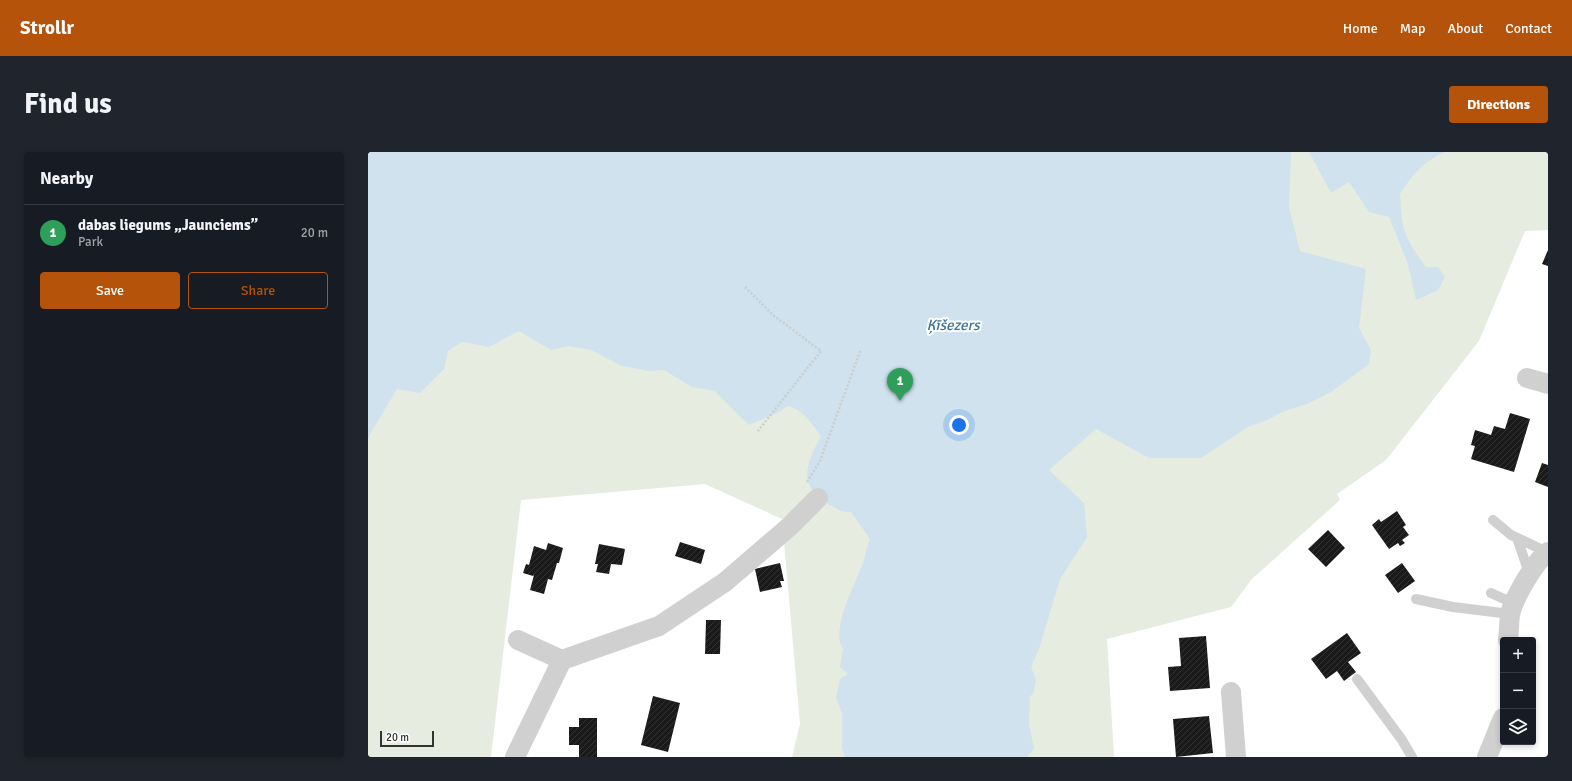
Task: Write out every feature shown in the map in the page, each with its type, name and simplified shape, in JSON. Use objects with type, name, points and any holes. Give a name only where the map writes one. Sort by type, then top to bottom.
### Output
[{"type":"street","points":[[1527,378],[1548,384]]},
{"type":"street","points":[[518,640],[562,660],[659,626],[726,582],[789,527],[812,491]]},
{"type":"street","points":[[1508,637],[1513,609],[1529,574],[1548,552]]},
{"type":"street","points":[[515,757],[562,660]]},
{"type":"street","points":[[1231,692],[1236,757]]},
{"type":"street","points":[[1487,757],[1500,725]]},
{"type":"lane","points":[[1493,520],[1511,535],[1548,552]]},
{"type":"lane","points":[[1517,538],[1529,574]]},
{"type":"lane","points":[[1491,593],[1513,609]]},
{"type":"lane","points":[[1416,599],[1453,607],[1513,609]]},
{"type":"lane","points":[[1357,679],[1402,740],[1412,757]]},
{"type":"path","points":[[745,287],[773,314],[821,351],[758,431]]},
{"type":"path","points":[[812,491],[820,461],[861,349]]},
{"type":"shaded area","name":"Ķīšezers","points":[[368,152],[1548,152],[1548,230],[1525,231],[1479,341],[1386,460],[1337,494],[1340,500],[1252,579],[1231,607],[1107,639],[1114,757],[792,757],[800,724],[782,519],[705,484],[521,500],[491,757],[368,757]]},
{"type":"water","name":"Ķīšezers","points":[[368,152],[1291,152],[1289,207],[1300,251],[1366,269],[1359,328],[1371,350],[1369,364],[1331,392],[1307,404],[1282,412],[1267,420],[1248,427],[1201,458],[1149,458],[1096,429],[1049,470],[1084,503],[1087,537],[1060,579],[1039,649],[1031,667],[1036,680],[1033,694],[1030,696],[1029,724],[1034,749],[1027,757],[845,757],[842,749],[842,713],[836,698],[840,679],[848,674],[840,667],[843,649],[840,640],[840,630],[842,618],[863,563],[870,539],[851,512],[842,511],[828,504],[818,497],[811,489],[807,473],[812,455],[821,436],[811,422],[798,410],[788,406],[777,413],[749,425],[715,391],[692,387],[664,370],[649,371],[622,366],[591,350],[568,346],[551,350],[519,331],[489,347],[462,342],[448,351],[444,369],[420,393],[397,389],[368,439]]},
{"type":"water","points":[[1309,152],[1445,152],[1430,160],[1419,169],[1400,194],[1403,225],[1410,244],[1426,267],[1438,267],[1445,277],[1438,290],[1416,300],[1408,264],[1389,217],[1369,212],[1349,182],[1331,193]]},
{"type":"building","points":[[1548,250],[1548,266],[1542,264]]},
{"type":"building","points":[[1510,413],[1530,419],[1514,472],[1471,459],[1475,446],[1471,445],[1475,430],[1491,435],[1494,426],[1505,429]]},
{"type":"building","points":[[1542,463],[1548,465],[1548,487],[1535,482]]},
{"type":"building","points":[[1397,511],[1406,525],[1403,527],[1409,535],[1402,540],[1405,543],[1400,546],[1398,543],[1389,549],[1372,525],[1379,519],[1381,522]]},
{"type":"building","points":[[1328,530],[1345,548],[1326,567],[1308,549]]},
{"type":"building","points":[[680,542],[705,550],[701,564],[675,556]]},
{"type":"building","points":[[548,543],[563,548],[552,580],[548,579],[544,594],[530,590],[534,575],[523,573],[526,564],[529,565],[534,546],[546,550]]},
{"type":"building","points":[[599,544],[625,549],[622,565],[611,564],[609,574],[596,572],[598,564],[595,564]]},
{"type":"building","points":[[780,563],[784,581],[780,581],[782,587],[760,592],[755,569]]},
{"type":"building","points":[[1402,563],[1415,581],[1398,593],[1385,575]]},
{"type":"building","points":[[706,620],[721,620],[720,654],[705,654]]},
{"type":"building","points":[[1347,633],[1361,653],[1348,662],[1356,672],[1344,681],[1337,671],[1326,679],[1311,659]]},
{"type":"building","points":[[1206,636],[1210,688],[1170,691],[1168,667],[1181,666],[1179,638]]},
{"type":"building","points":[[653,696],[680,703],[668,752],[641,745]]},
{"type":"building","points":[[1209,716],[1213,753],[1176,757],[1173,719]]},
{"type":"building","points":[[579,718],[597,718],[597,757],[579,757],[579,745],[569,745],[569,727],[579,727]]},
{"type":"place","name":"dabas liegums „Jaunciems”","points":[[900,401]]}]
